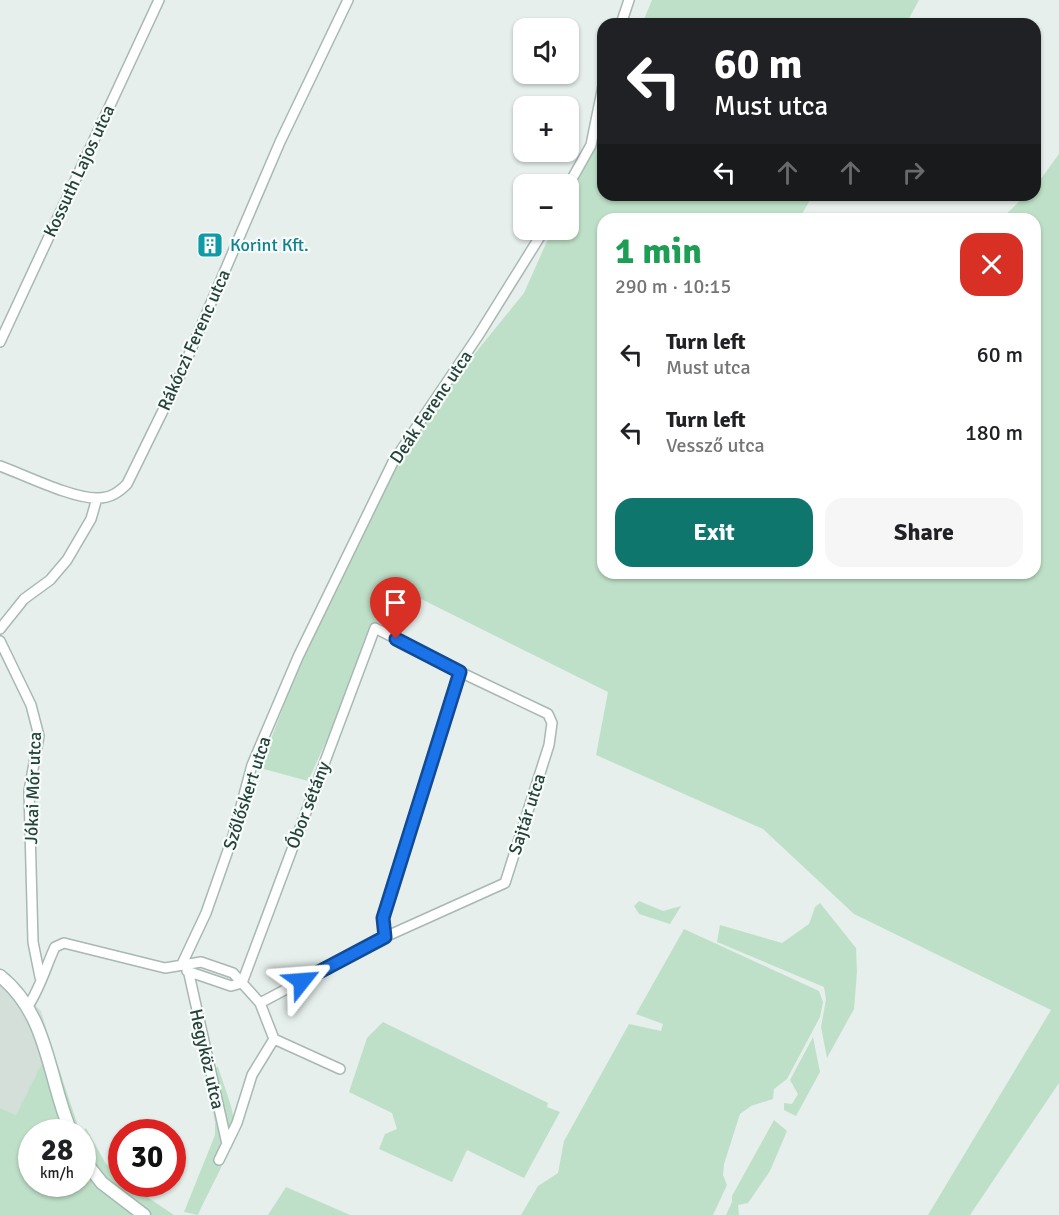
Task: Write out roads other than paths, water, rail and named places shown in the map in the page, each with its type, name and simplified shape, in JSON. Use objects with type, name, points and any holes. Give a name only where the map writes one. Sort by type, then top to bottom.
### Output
[{"type":"main road","points":[[0,976],[18,992],[28,1006],[46,1051],[67,1119]]},
{"type":"main road","points":[[96,1176],[102,1183],[144,1215]]},
{"type":"street","name":"Kossuth Lajos utca","points":[[0,342],[159,0]]},
{"type":"street","name":"Rákóczi Ferenc utca","points":[[97,498],[118,493],[137,466],[178,380],[280,142],[348,0]]},
{"type":"street","points":[[623,18],[629,0]]},
{"type":"street","points":[[575,174],[591,145],[597,116]]},
{"type":"street","name":"Deák Ferenc utca","points":[[315,623],[400,449],[478,336],[538,240]]},
{"type":"street","points":[[0,466],[64,490],[97,498],[91,519],[67,560],[50,580],[24,599],[0,629]]},
{"type":"street","name":"Szőlőskert utca","points":[[182,964],[206,913],[233,836],[252,765],[315,623]]},
{"type":"street","name":"Óbor sétány","points":[[242,983],[375,628],[460,672]]},
{"type":"street","name":"Jókai Mór utca","points":[[0,641],[31,705],[39,736],[29,791],[33,942],[40,977]]},
{"type":"street","points":[[260,1003],[385,937],[383,918],[460,672]]},
{"type":"street","name":"Sajtár utca","points":[[385,937],[505,883],[549,745],[552,723],[549,714],[460,672]]},
{"type":"street","points":[[28,1006],[36,995],[40,977],[55,947],[63,943],[165,968],[201,962],[233,973],[260,1003],[274,1039],[340,1069]]},
{"type":"street","points":[[182,964],[189,974],[231,986],[242,983]]},
{"type":"street","name":"Hegyköz utca","points":[[189,974],[227,1144]]},
{"type":"street","points":[[219,1160],[252,1075],[274,1039]]},
{"type":"place","name":"Korint Kft.","points":[[210,245]]}]
